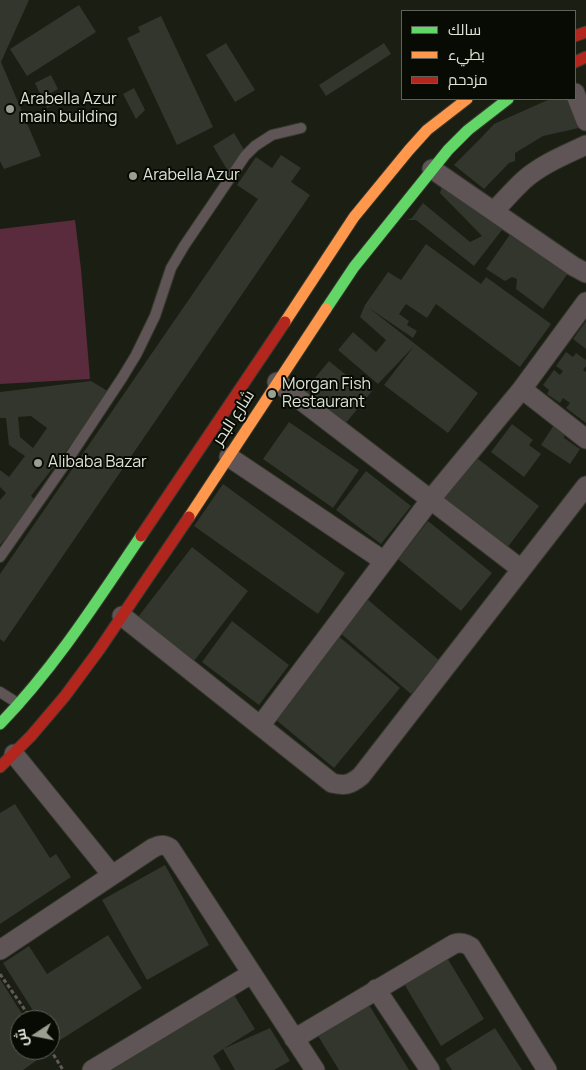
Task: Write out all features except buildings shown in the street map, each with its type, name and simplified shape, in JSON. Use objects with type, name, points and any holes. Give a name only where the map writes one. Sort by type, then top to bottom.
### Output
[{"type":"main road","name":"شارع البحر","points":[[0,724],[46,673],[71,640],[156,515],[189,479],[254,371],[354,217],[409,150],[428,130],[466,100]]},
{"type":"main road","name":"شارع البحر","points":[[0,767],[31,736],[65,696],[99,650],[208,489],[354,267],[448,150],[468,130],[507,100]]},
{"type":"main road","points":[[189,479],[208,489]]},
{"type":"main road","points":[[156,515],[179,530]]},
{"type":"street","points":[[576,96],[586,121]]},
{"type":"street","points":[[494,212],[524,180],[538,169],[586,145]]},
{"type":"street","points":[[432,169],[586,273]]},
{"type":"street","points":[[260,726],[431,499],[522,389],[586,302]]},
{"type":"street","points":[[277,382],[521,569]]},
{"type":"street","points":[[522,389],[586,439]]},
{"type":"street","points":[[228,457],[384,561]]},
{"type":"street","points":[[122,616],[332,783],[348,785],[361,776],[586,486]]},
{"type":"street","points":[[14,754],[112,875]]},
{"type":"street","points":[[0,950],[157,846],[161,845],[170,848],[313,1069]]},
{"type":"street","points":[[294,1039],[376,989],[460,942],[471,947],[547,1070]]},
{"type":"street","points":[[92,1070],[251,974]]},
{"type":"street","points":[[376,989],[430,1070]]},
{"type":"lane","points":[[0,557],[63,467],[136,355],[155,316],[171,268],[244,156],[272,135],[301,128]]},
{"type":"lane","points":[[0,692],[20,704]]},
{"type":"path","points":[[0,974],[25,1010]]},
{"type":"shaded area","points":[[75,220],[90,379],[0,384],[0,229]]},
{"type":"traffic: fast","points":[[326,309],[354,267],[448,150],[468,130],[507,100]]},
{"type":"traffic: fast","points":[[0,724],[57,657],[141,536]]},
{"type":"traffic: slow","points":[[285,322],[354,217],[427,130],[466,100]]},
{"type":"traffic: slow","points":[[189,517],[326,309]]},
{"type":"traffic: jam","points":[[576,36],[586,32]]},
{"type":"traffic: jam","points":[[576,62],[586,57]]},
{"type":"traffic: jam","points":[[141,536],[285,322]]},
{"type":"traffic: jam","points":[[0,767],[31,736],[65,696],[99,650],[189,517]]},
{"type":"place","name":"Arabella Azur main building","points":[[10,109]]},
{"type":"place","name":"Arabella Azur","points":[[133,176]]},
{"type":"place","name":"Morgan Fish Restaurant","points":[[272,394]]},
{"type":"place","name":"Alibaba Bazar","points":[[38,463]]}]
